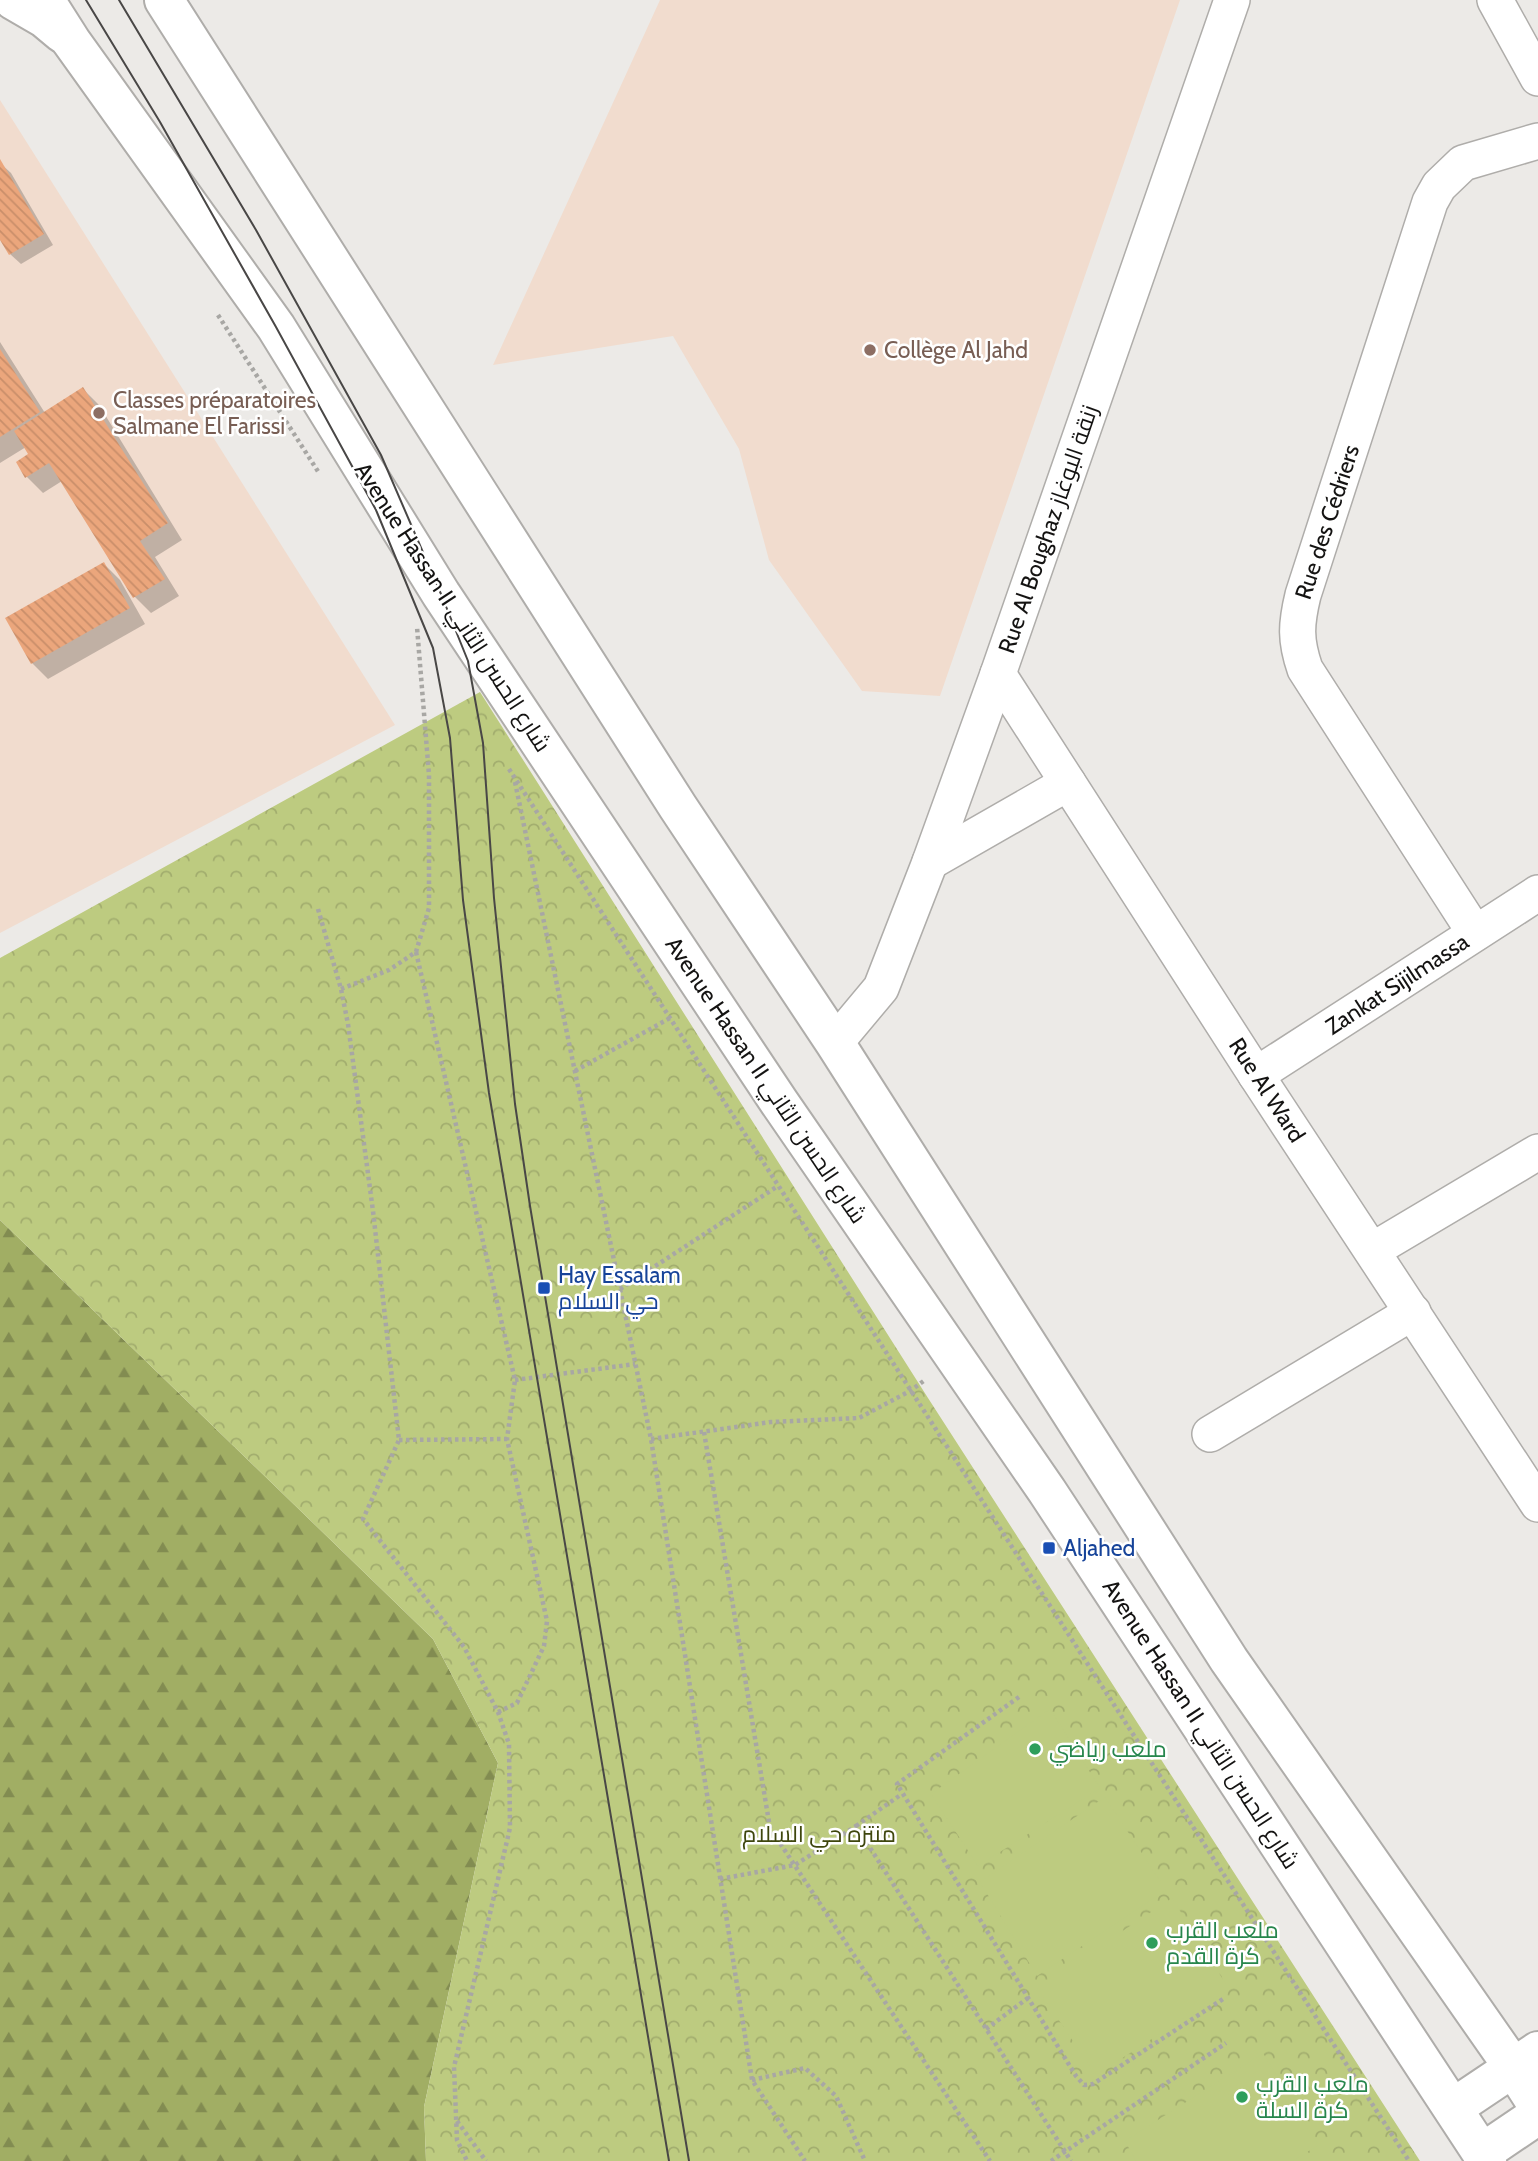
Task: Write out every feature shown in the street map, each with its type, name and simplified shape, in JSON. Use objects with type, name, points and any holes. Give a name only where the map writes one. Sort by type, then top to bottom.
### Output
[{"type":"main road","points":[[13,0],[44,18],[71,41]]},
{"type":"main road","name":"Avenue Hassan II شارع الحسن الثاني","points":[[45,0],[71,41],[276,327],[441,594],[779,1102],[1047,1491],[1485,2157]]},
{"type":"main road","points":[[163,0],[678,807],[835,1043],[1229,1661],[1526,2059],[1538,2106]]},
{"type":"main road","points":[[1453,2108],[1526,2059]]},
{"type":"main road","points":[[1485,2157],[1538,2115]]},
{"type":"street","name":"Rue Al Boughaz زنقة البوغاز","points":[[835,1043],[881,988],[930,862],[1232,0]]},
{"type":"street","points":[[1495,0],[1538,78]]},
{"type":"street","name":"Rue des Cédriers","points":[[1475,933],[1305,668],[1297,640],[1297,627],[1303,595],[1430,202],[1439,186],[1463,163],[1538,141]]},
{"type":"street","name":"Rue Al Ward","points":[[998,674],[1256,1075],[1538,1504]]},
{"type":"street","points":[[930,862],[1068,783]]},
{"type":"street","name":"Zankat Sijilmassa","points":[[1256,1075],[1538,893]]},
{"type":"street","points":[[1373,1250],[1538,1152]]},
{"type":"street","points":[[1210,1434],[1413,1312]]},
{"type":"path","points":[[215,311],[325,483]]},
{"type":"path","points":[[423,627],[416,615],[429,775],[429,908],[416,952],[515,1380],[507,1439],[547,1621],[544,1646],[517,1703],[498,1713]]},
{"type":"path","points":[[507,766],[1409,2161]]},
{"type":"path","points":[[514,778],[651,1439],[752,2080],[806,2161]]},
{"type":"path","points":[[318,909],[341,989],[373,1211],[399,1440],[363,1519],[464,1647],[498,1713],[509,1744],[510,1828],[454,2067],[457,2140],[467,2161]]},
{"type":"path","points":[[341,989],[389,970],[416,952]]},
{"type":"path","points":[[575,1071],[670,1018]]},
{"type":"path","points":[[620,1289],[778,1186]]},
{"type":"path","points":[[651,1439],[771,1422],[859,1418],[910,1391],[955,1359]]},
{"type":"path","points":[[515,1380],[635,1364]]},
{"type":"path","points":[[704,1432],[770,1828],[990,2161]]},
{"type":"path","points":[[399,1440],[507,1439]]},
{"type":"path","points":[[1019,1697],[897,1784],[1076,2076],[1084,2085],[1093,2084],[1223,1999]]},
{"type":"path","points":[[720,1879],[795,1866],[902,1794]]},
{"type":"path","points":[[856,1826],[1071,2161]]},
{"type":"path","points":[[986,2029],[1028,1998]]},
{"type":"path","points":[[1051,2161],[1226,2043]]},
{"type":"path","points":[[752,2080],[806,2068],[836,2096],[865,2161]]},
{"type":"path","points":[[456,2120],[486,2161]]},
{"type":"shaded area","name":"Collège Al Jahd","points":[[660,0],[1180,0],[940,696],[862,691],[769,560],[739,449],[673,336],[493,365]]},
{"type":"shaded area","name":"Classes préparatoires Salmane El Farissi","points":[[0,100],[395,725],[0,933]]},
{"type":"green space","name":"منتزه حي السلام","points":[[480,692],[928,1398],[1420,2161],[426,2161],[424,2107],[498,1763],[433,1639],[0,1220],[0,958]]},
{"type":"green space","points":[[0,1220],[433,1639],[498,1763],[424,2107],[426,2161],[0,2161]]},
{"type":"green space","name":"ملعب رياضي","points":[[1050,1709],[1100,1788],[978,1866],[931,1794]]},
{"type":"green space","name":"ملعب القرب كرة القدم","points":[[1105,1797],[1166,1890],[1037,1976],[980,1882]]},
{"type":"green space","name":"ملعب القرب كرة القدم","points":[[1172,1898],[1229,1989],[1096,2075],[1037,1988]]},
{"type":"green space","name":"ملعب القرب كرة السلة","points":[[1263,2053],[1318,2145],[1293,2161],[1136,2161],[1125,2141]]},
{"type":"building","points":[[0,159],[44,234],[9,255],[0,240]]},
{"type":"building","points":[[0,349],[40,412],[0,437]]},
{"type":"building","points":[[83,387],[168,523],[140,541],[165,579],[133,598],[49,463],[25,478],[16,462],[28,454],[14,431]]},
{"type":"building","points":[[104,562],[130,608],[31,664],[5,618]]},
{"type":"tram line","points":[[86,0],[160,122],[376,510],[433,648],[450,738],[463,900],[489,1093],[669,2161]]},
{"type":"tram line","points":[[119,0],[256,230],[381,455],[468,661],[483,743],[494,898],[515,1104],[530,1206],[689,2161]]},
{"type":"place","name":"Collège Al Jahd","points":[[870,350]]},
{"type":"place","name":"Classes préparatoires Salmane El Farissi","points":[[99,413]]},
{"type":"place","name":"Hay Essalam حي السلام","points":[[544,1288]]},
{"type":"place","name":"Aljahed","points":[[1049,1548]]},
{"type":"place","name":"ملعب رياضي","points":[[1035,1749]]},
{"type":"place","name":"ملعب القرب كرة القدم","points":[[1152,1943]]},
{"type":"place","name":"ملعب القرب كرة السلة","points":[[1242,2097]]}]
